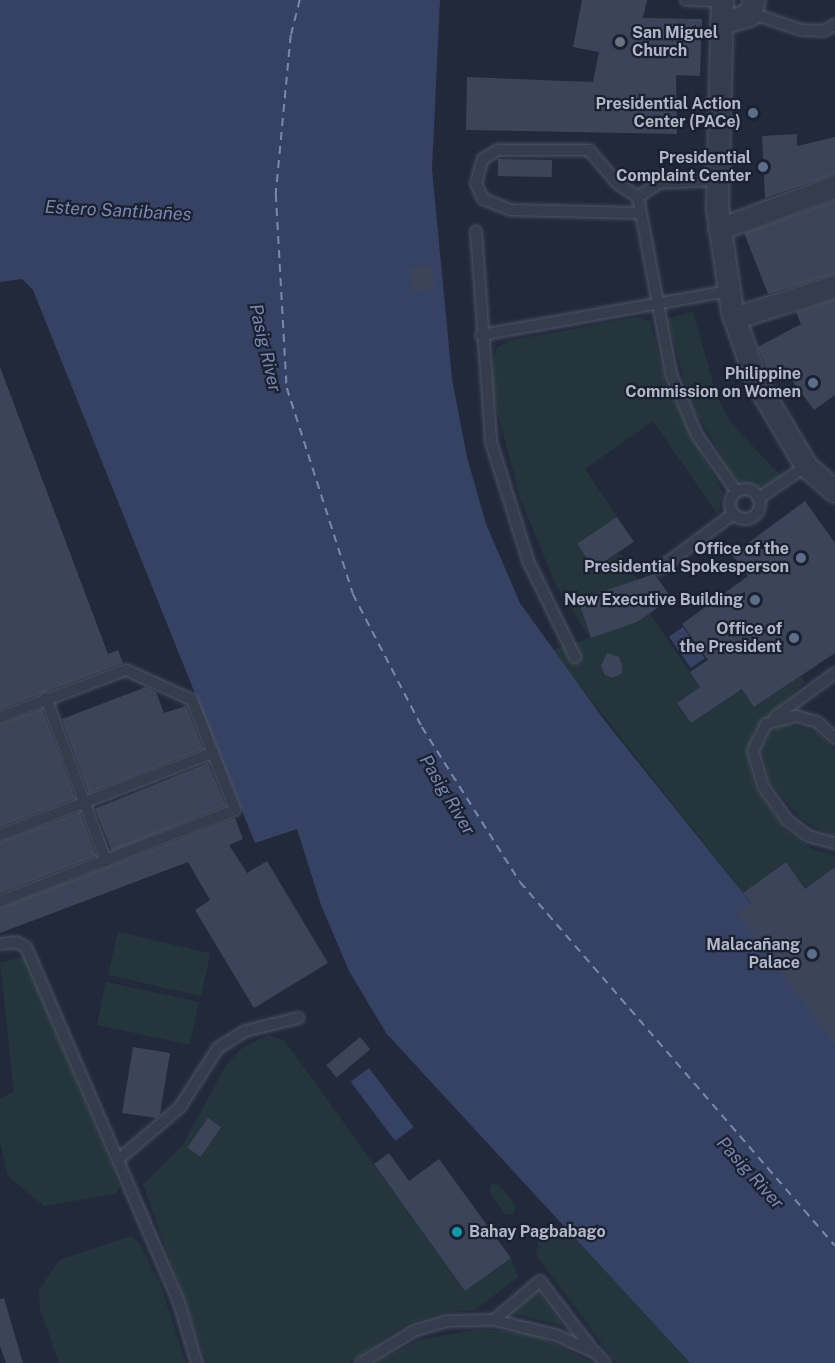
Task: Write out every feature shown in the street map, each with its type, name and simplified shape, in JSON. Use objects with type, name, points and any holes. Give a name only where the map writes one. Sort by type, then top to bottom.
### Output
[{"type":"street","points":[[752,6],[722,8],[716,180],[719,229],[728,291],[734,318],[757,383],[806,466],[835,491]]},
{"type":"street","points":[[719,229],[835,186]]},
{"type":"street","points":[[734,318],[835,286]]},
{"type":"lane","points":[[686,0],[722,8]]},
{"type":"lane","points":[[752,6],[801,30],[824,31],[835,25]]},
{"type":"lane","points":[[638,197],[617,183],[589,150],[498,150],[483,159],[476,183],[483,199],[511,210],[638,213]]},
{"type":"lane","points":[[638,197],[659,183],[716,180]]},
{"type":"lane","points":[[638,197],[638,213],[671,374],[697,435],[736,491]]},
{"type":"lane","points":[[476,231],[481,335],[491,442],[529,563],[575,657]]},
{"type":"lane","points":[[481,335],[728,291]]},
{"type":"lane","points":[[659,569],[733,514],[752,517],[759,498],[806,466]]},
{"type":"lane","points":[[733,514],[730,499],[736,491],[752,490],[759,498]]},
{"type":"lane","points":[[0,717],[121,669],[189,697],[235,810],[0,901]]},
{"type":"lane","points":[[835,673],[766,724],[753,750],[764,786],[797,830],[835,843]]},
{"type":"lane","points":[[46,698],[106,861]]},
{"type":"lane","points":[[766,724],[807,718],[835,738]]},
{"type":"lane","points":[[0,835],[213,753]]},
{"type":"lane","points":[[0,944],[16,942],[26,947],[179,1303],[197,1363]]},
{"type":"lane","points":[[118,1160],[180,1107],[218,1048],[245,1031],[298,1018]]},
{"type":"lane","points":[[495,1320],[540,1281],[604,1363]]},
{"type":"lane","points":[[361,1363],[416,1330],[447,1321],[495,1320],[533,1327],[596,1353]]},
{"type":"shaded area","points":[[693,311],[717,397],[731,423],[782,477],[765,488],[737,480],[691,405],[668,319]]},
{"type":"shaded area","points":[[637,317],[650,321],[667,387],[723,493],[718,515],[653,421],[585,469],[617,517],[578,545],[595,569],[619,553],[640,583],[578,600],[591,638],[650,614],[700,687],[677,703],[691,723],[742,689],[755,707],[801,676],[805,682],[755,727],[747,754],[755,787],[785,830],[813,849],[835,856],[835,867],[805,889],[785,862],[743,893],[552,650],[590,638],[556,585],[520,498],[492,391],[493,361],[497,348],[508,341]]},
{"type":"shaded area","points":[[789,724],[817,732],[835,750],[835,838],[801,819],[769,781],[762,749],[771,731]]},
{"type":"shaded area","points":[[118,932],[211,953],[201,996],[108,975]]},
{"type":"shaded area","points":[[24,956],[120,1187],[115,1194],[44,1206],[8,1176],[0,1141],[0,1098],[14,1092],[0,963]]},
{"type":"shaded area","points":[[106,982],[199,1002],[190,1045],[97,1025]]},
{"type":"shaded area","points":[[268,1035],[285,1041],[465,1291],[511,1258],[518,1277],[475,1310],[445,1312],[405,1325],[349,1363],[207,1363],[143,1185],[182,1146],[226,1065],[242,1048]]},
{"type":"shaded area","points":[[491,1184],[499,1185],[515,1205],[514,1215],[505,1214],[490,1193]]},
{"type":"shaded area","points":[[556,1227],[569,1232],[690,1363],[616,1363],[536,1255],[539,1237]]},
{"type":"shaded area","points":[[131,1236],[140,1243],[161,1286],[186,1363],[59,1363],[40,1309],[39,1290],[59,1260]]},
{"type":"shaded area","points":[[536,1290],[563,1324],[563,1326],[511,1313]]},
{"type":"shaded area","points":[[478,1329],[532,1333],[594,1363],[376,1363],[418,1340]]},
{"type":"water","points":[[0,0],[440,0],[432,169],[452,379],[467,457],[486,524],[520,603],[605,721],[743,893],[835,1016],[835,1363],[690,1363],[386,1033],[349,971],[321,905],[297,829],[255,843],[33,290],[22,279],[0,282]]},
{"type":"water","points":[[683,627],[705,658],[691,668],[669,637]]},
{"type":"water","points":[[369,1068],[414,1127],[395,1141],[351,1082]]},
{"type":"building","points":[[582,0],[647,0],[643,18],[702,19],[700,76],[676,75],[677,134],[466,130],[467,77],[593,82],[599,52],[573,47]]},
{"type":"building","points":[[797,134],[797,146],[835,137],[835,174],[765,198],[762,136]]},
{"type":"building","points":[[498,159],[552,160],[552,177],[498,176]]},
{"type":"building","points":[[835,200],[835,274],[768,294],[744,233]]},
{"type":"building","points":[[432,265],[435,289],[412,292],[409,268]]},
{"type":"building","points":[[835,299],[835,395],[814,410],[782,367],[769,374],[758,347],[801,324],[796,312]]},
{"type":"building","points":[[0,367],[108,654],[118,650],[123,663],[0,709]]},
{"type":"building","points":[[805,501],[835,543],[835,653],[754,707],[742,689],[691,723],[677,703],[700,687],[690,672],[708,660],[682,624],[748,576],[732,555]]},
{"type":"building","points":[[617,517],[634,542],[594,569],[577,544]]},
{"type":"building","points":[[654,574],[672,598],[637,622],[591,638],[578,600]]},
{"type":"building","points":[[607,653],[619,657],[622,665],[622,673],[613,678],[605,675],[601,666]]},
{"type":"building","points":[[146,687],[156,692],[164,713],[186,706],[203,749],[89,793],[62,719]]},
{"type":"building","points":[[42,709],[75,798],[0,827],[0,724]]},
{"type":"building","points":[[208,763],[225,806],[112,851],[95,809]]},
{"type":"building","points":[[80,812],[96,856],[0,893],[0,842]]},
{"type":"building","points":[[235,818],[243,839],[229,845],[247,873],[267,861],[328,963],[254,1008],[195,910],[210,900],[188,862],[0,933],[0,908]]},
{"type":"building","name":"Malacañang Palace","points":[[786,862],[805,889],[835,867],[835,1045],[737,913],[751,903],[743,893]]},
{"type":"building","points":[[360,1037],[370,1049],[337,1078],[326,1065]]},
{"type":"building","points":[[133,1047],[170,1053],[160,1114],[156,1118],[122,1113]]},
{"type":"building","points":[[208,1118],[221,1127],[200,1157],[187,1147]]},
{"type":"building","name":"Bahay Pagbabago","points":[[389,1153],[409,1181],[439,1159],[511,1258],[465,1291],[374,1164]]},
{"type":"building","points":[[4,1298],[23,1363],[6,1363],[0,1346],[0,1299]]},
{"type":"ferry route","points":[[300,0],[291,35],[276,194],[287,388],[353,594],[422,727],[520,882],[835,1246]]},
{"type":"place","name":"San Miguel Church","points":[[620,42]]},
{"type":"place","name":"Presidential Action Center (PACe)","points":[[753,113]]},
{"type":"place","name":"Presidential Complaint Center","points":[[763,167]]},
{"type":"place","name":"Philippine Commission on Women","points":[[813,383]]},
{"type":"place","name":"Office of the Presidential Spokesperson","points":[[801,558]]},
{"type":"place","name":"New Executive Building","points":[[755,600]]},
{"type":"place","name":"Office of the President","points":[[794,638]]},
{"type":"place","name":"Malacañang Palace","points":[[812,954]]},
{"type":"place","name":"Bahay Pagbabago","points":[[457,1232]]},
{"type":"water label","name":"Estero Santibañes","points":[[118,211]]},
{"type":"water label","name":"Pasig River","points":[[265,348]]},
{"type":"water label","name":"Pasig River","points":[[447,795]]},
{"type":"water label","name":"Pasig River","points":[[750,1173]]}]
